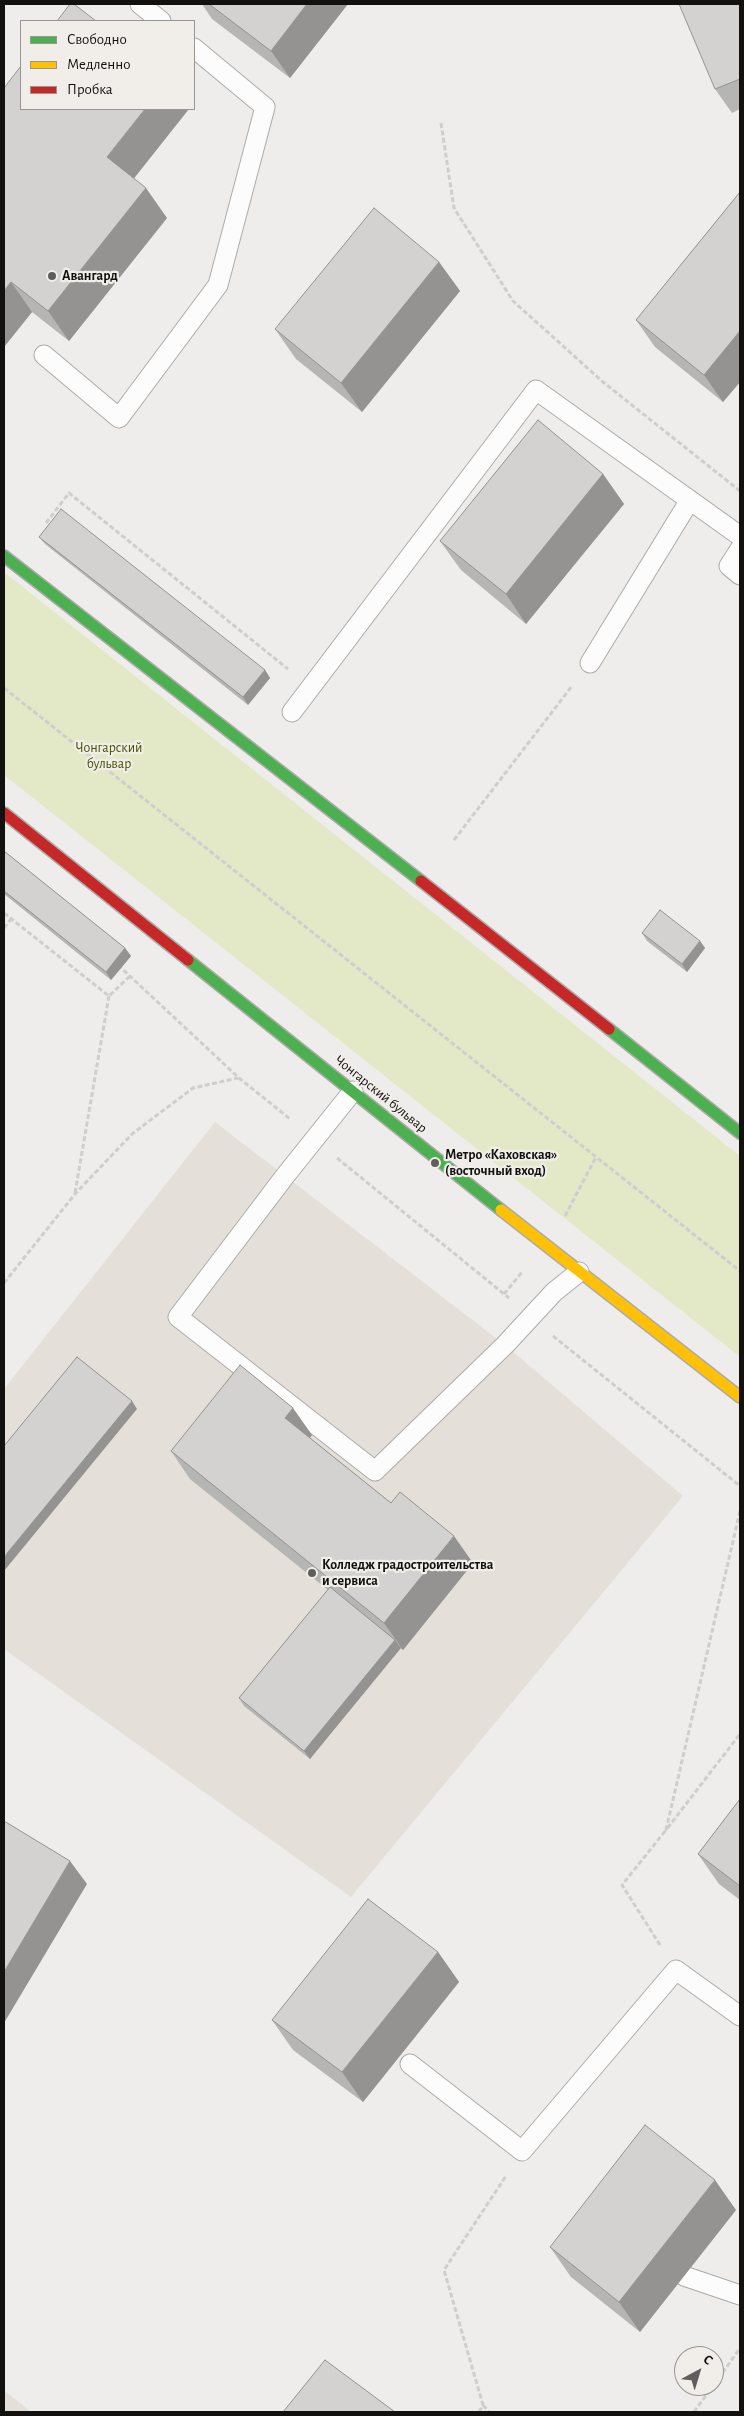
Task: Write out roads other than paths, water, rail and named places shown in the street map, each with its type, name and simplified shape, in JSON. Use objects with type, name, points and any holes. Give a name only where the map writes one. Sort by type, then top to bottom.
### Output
[{"type":"main road","points":[[4,556],[261,754],[739,1128]]},
{"type":"main road","name":"Чонгарский бульвар","points":[[4,813],[579,1272],[740,1397]]},
{"type":"lane","points":[[140,4],[160,20]]},
{"type":"lane","points":[[44,355],[119,418],[218,285],[265,107],[195,49]]},
{"type":"lane","points":[[292,712],[536,390],[740,536]]},
{"type":"lane","points":[[590,663],[690,500]]},
{"type":"lane","points":[[740,549],[729,566],[740,575]]},
{"type":"lane","points":[[353,1092],[285,1176],[178,1317],[375,1472],[554,1292],[579,1272]]},
{"type":"lane","points":[[410,2064],[522,2151],[676,1970],[740,2016]]},
{"type":"lane","points":[[684,2276],[740,2295]]},
{"type":"place","name":"Авангард","points":[[52,276]]},
{"type":"place","name":"Метро «Каховская» (восточный вход)","points":[[435,1163]]},
{"type":"place","name":"Колледж градостроительства и сервиса","points":[[312,1573]]}]
